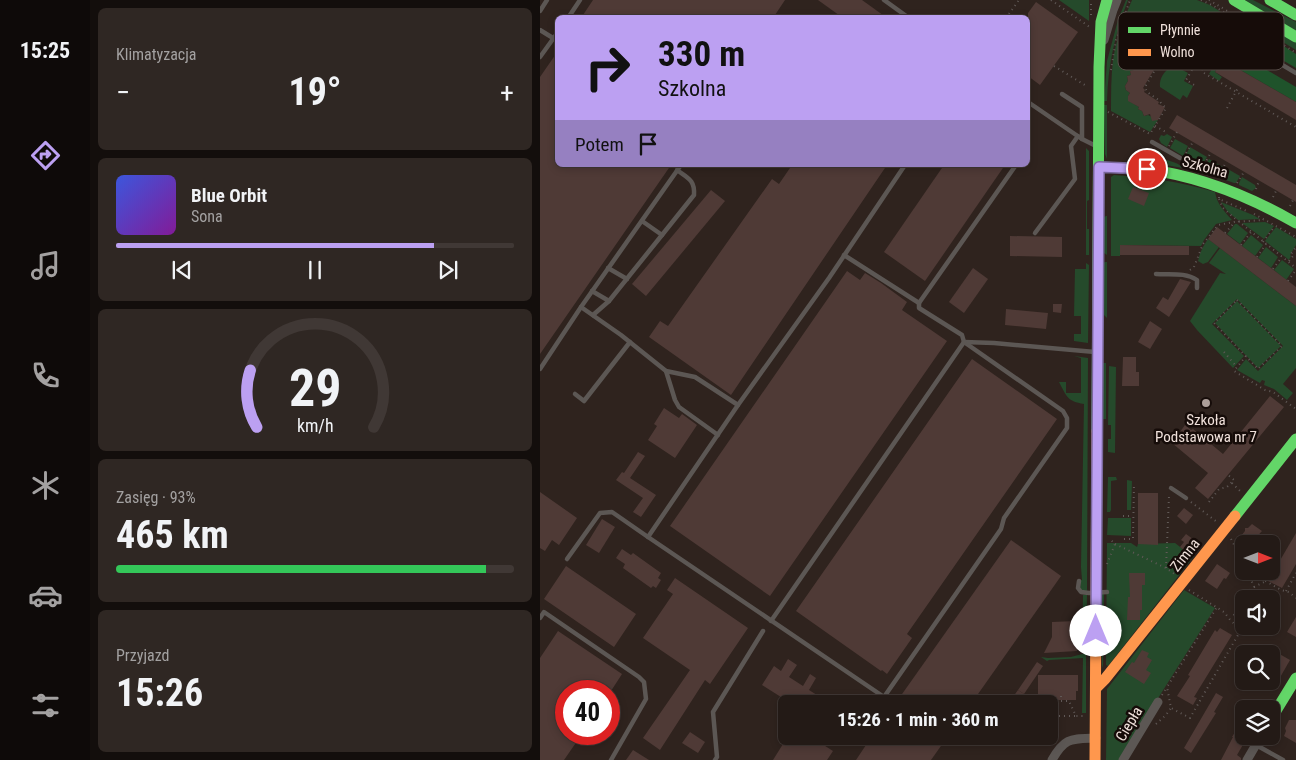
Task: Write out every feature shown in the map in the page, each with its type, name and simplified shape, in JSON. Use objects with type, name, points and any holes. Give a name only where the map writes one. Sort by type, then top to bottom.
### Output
[{"type":"street","points":[[1095,760],[1096,688],[1102,592],[1097,353],[1100,0]]},
{"type":"street","points":[[1101,22],[1107,0]]},
{"type":"street","points":[[1099,67],[1106,33],[1117,0]]},
{"type":"street","points":[[1234,0],[1254,12]]},
{"type":"street","points":[[1270,0],[1296,15]]},
{"type":"street","points":[[1284,30],[1296,37]]},
{"type":"street","name":"Szkolna","points":[[1099,167],[1147,169],[1210,183],[1253,199],[1296,222]]},
{"type":"street","name":"Zimna","points":[[1096,688],[1296,439]]},
{"type":"street","points":[[1280,705],[1296,678]]},
{"type":"street","name":"Ciepła","points":[[1123,760],[1158,702]]},
{"type":"street","points":[[1052,760],[1058,749],[1069,740],[1096,738]]},
{"type":"street","points":[[1247,760],[1256,745]]},
{"type":"lane","points":[[540,10],[547,0]]},
{"type":"lane","points":[[570,15],[580,0]]},
{"type":"lane","points":[[884,0],[905,15]]},
{"type":"lane","points":[[540,30],[553,38]]},
{"type":"lane","points":[[540,57],[555,36]]},
{"type":"lane","points":[[1284,65],[1296,72]]},
{"type":"lane","points":[[1036,233],[1075,179],[1071,146],[1080,138],[1082,107],[1062,94]]},
{"type":"lane","points":[[1030,103],[1080,138],[1099,147]]},
{"type":"lane","points":[[1152,142],[1180,158]]},
{"type":"lane","points":[[540,369],[679,167],[692,180],[695,187],[694,195],[609,301],[592,315]]},
{"type":"lane","points":[[648,537],[904,167]]},
{"type":"lane","points":[[567,559],[600,513],[612,512],[884,698],[1001,529],[1004,518],[1067,428],[1067,418],[1063,411],[964,342],[962,335],[919,308],[919,303],[1015,167]]},
{"type":"lane","points":[[642,221],[662,235]]},
{"type":"lane","points":[[844,255],[919,303]]},
{"type":"lane","points":[[608,268],[627,279]]},
{"type":"lane","points":[[1156,274],[1182,274],[1191,277],[1197,280],[1197,288]]},
{"type":"lane","points":[[592,291],[609,301]]},
{"type":"lane","points":[[581,307],[630,342],[666,371],[695,377],[738,405]]},
{"type":"lane","points":[[575,394],[584,401],[630,342]]},
{"type":"lane","points":[[964,342],[994,342],[1097,353]]},
{"type":"lane","points":[[771,621],[964,342]]},
{"type":"lane","points":[[666,371],[679,407],[718,434]]},
{"type":"lane","points":[[1172,488],[1186,498]]},
{"type":"lane","points":[[1079,581],[1078,588],[1080,592],[1102,592]]},
{"type":"lane","points":[[540,618],[544,612],[639,676],[644,682],[646,699],[611,760]]},
{"type":"lane","points":[[715,760],[717,757],[713,712],[762,631]]},
{"type":"lane","points":[[1256,745],[1283,760]]},
{"type":"path","points":[[1008,15],[1018,0]]},
{"type":"path","points":[[1051,0],[1091,28]]},
{"type":"path","points":[[1126,12],[1130,0]]},
{"type":"path","points":[[1201,0],[1224,12]]},
{"type":"path","points":[[1209,0],[1229,12]]},
{"type":"path","points":[[1110,72],[1118,34]]},
{"type":"path","points":[[1284,45],[1296,53]]},
{"type":"path","points":[[1054,66],[1092,90]]},
{"type":"path","points":[[1108,112],[1150,134],[1166,108],[1144,88],[1154,70]]},
{"type":"path","points":[[1192,70],[1186,80],[1196,86]]},
{"type":"path","points":[[1202,70],[1220,83],[1296,127]]},
{"type":"path","points":[[1220,83],[1223,77]]},
{"type":"path","points":[[1227,108],[1239,86]]},
{"type":"path","points":[[1254,102],[1257,97]]},
{"type":"path","points":[[1270,112],[1273,106]]},
{"type":"path","points":[[1287,122],[1290,116]]},
{"type":"path","points":[[1156,126],[1166,132]]},
{"type":"path","points":[[1167,150],[1177,132]]},
{"type":"path","points":[[1190,146],[1193,142]]},
{"type":"path","points":[[1200,174],[1211,152]]},
{"type":"path","points":[[1218,179],[1226,162]]},
{"type":"path","points":[[1236,186],[1244,172]]},
{"type":"path","points":[[1258,185],[1259,181]]},
{"type":"path","points":[[1218,192],[1222,208],[1236,222],[1296,269],[1288,281]]},
{"type":"path","points":[[1219,199],[1253,213],[1296,237]]},
{"type":"path","points":[[1291,204],[1293,200]]},
{"type":"path","points":[[1188,270],[1194,267],[1203,244],[1214,228],[1236,222],[1265,220]]},
{"type":"path","points":[[1225,233],[1236,222]]},
{"type":"path","points":[[1263,242],[1276,225]]},
{"type":"path","points":[[1241,245],[1251,232]]},
{"type":"path","points":[[1257,257],[1266,244]]},
{"type":"path","points":[[1289,262],[1295,256],[1291,254],[1295,249]]},
{"type":"path","points":[[1273,269],[1282,257]]},
{"type":"path","points":[[1237,300],[1282,346],[1258,369],[1246,356],[1214,324],[1237,300]]},
{"type":"path","points":[[1224,352],[1237,366]]},
{"type":"path","points":[[1246,356],[1234,371],[1270,391],[1296,409]]},
{"type":"path","points":[[1209,502],[1219,489],[1227,487],[1234,480],[1228,476]]},
{"type":"path","points":[[1231,482],[1243,493]]},
{"type":"path","points":[[1124,539],[1133,539],[1134,483]]},
{"type":"path","points":[[1166,568],[1169,496]]},
{"type":"path","points":[[1186,498],[1221,525]]},
{"type":"path","points":[[1123,516],[1134,516]]},
{"type":"path","points":[[1110,539],[1115,544],[1166,568],[1179,578]]},
{"type":"path","points":[[1106,568],[1115,544]]},
{"type":"path","points":[[1286,592],[1296,573]]},
{"type":"path","points":[[1287,579],[1291,581]]},
{"type":"path","points":[[1252,580],[1254,586]]},
{"type":"path","points":[[1263,580],[1289,592],[1296,598]]},
{"type":"path","points":[[1250,590],[1254,586],[1266,582]]},
{"type":"path","points":[[1184,587],[1224,612],[1235,625]]},
{"type":"path","points":[[1217,607],[1167,687],[1171,708],[1190,718],[1238,635]]},
{"type":"path","points":[[1061,696],[1061,701],[1069,701],[1076,716]]},
{"type":"path","points":[[1058,716],[1085,716],[1087,714]]},
{"type":"green space","points":[[1059,0],[1089,0],[1089,21]]},
{"type":"green space","points":[[1126,0],[1128,0],[1124,12],[1121,12]]},
{"type":"green space","points":[[1132,0],[1197,0],[1221,12],[1128,12]]},
{"type":"green space","points":[[1245,0],[1253,0],[1276,12],[1265,12]]},
{"type":"green space","points":[[1284,16],[1296,22],[1296,31],[1284,24]]},
{"type":"green space","points":[[1118,20],[1107,101],[1104,101],[1107,61]]},
{"type":"green space","points":[[1284,35],[1296,42],[1296,50],[1284,43]]},
{"type":"green space","points":[[1118,39],[1118,70],[1134,70],[1130,71],[1131,75],[1127,76],[1128,81],[1125,86],[1126,90],[1130,93],[1128,96],[1129,101],[1139,107],[1138,109],[1142,111],[1144,116],[1148,115],[1158,120],[1150,132],[1111,111],[1114,52]]},
{"type":"green space","points":[[1284,46],[1296,54],[1296,68],[1284,61]]},
{"type":"green space","points":[[1182,70],[1188,73],[1184,81],[1193,86],[1187,98],[1183,95],[1180,100],[1160,87],[1160,81],[1166,71]]},
{"type":"green space","points":[[1211,70],[1216,70],[1215,72],[1222,77],[1219,81],[1209,74]]},
{"type":"green space","points":[[1240,70],[1267,70],[1296,87],[1296,102]]},
{"type":"green space","points":[[1104,105],[1107,105],[1107,159],[1105,154]]},
{"type":"green space","points":[[1167,134],[1172,137],[1167,147],[1159,139],[1161,135]]},
{"type":"green space","points":[[1175,139],[1188,146],[1183,156],[1170,148]]},
{"type":"green space","points":[[1190,147],[1207,157],[1198,172],[1187,169],[1182,162]]},
{"type":"green space","points":[[1086,148],[1089,151],[1087,229],[1089,229],[1089,255],[1086,255]]},
{"type":"green space","points":[[1156,150],[1161,152],[1160,157],[1183,168],[1159,164],[1153,161],[1153,155]]},
{"type":"green space","points":[[1209,159],[1223,167],[1218,177],[1202,173]]},
{"type":"green space","points":[[1226,168],[1240,176],[1236,183],[1220,178]]},
{"type":"green space","points":[[1114,175],[1165,180],[1215,192],[1219,204],[1232,220],[1216,224],[1201,246],[1121,245],[1120,256],[1111,256],[1111,177]]},
{"type":"green space","points":[[1242,177],[1255,185],[1256,188],[1252,191],[1239,185]]},
{"type":"green space","points":[[1221,202],[1260,219],[1238,220],[1228,212]]},
{"type":"green space","points":[[1107,216],[1107,255],[1104,253],[1104,217]]},
{"type":"green space","points":[[1265,222],[1274,226],[1264,239],[1242,223]]},
{"type":"green space","points":[[1235,224],[1248,233],[1240,244],[1227,234]]},
{"type":"green space","points":[[1276,227],[1296,239],[1296,245],[1289,260],[1265,241]]},
{"type":"green space","points":[[1251,235],[1263,245],[1255,256],[1242,246]]},
{"type":"green space","points":[[1208,239],[1219,247],[1208,262],[1203,264],[1198,261]]},
{"type":"green space","points":[[1266,247],[1278,257],[1271,268],[1258,258]]},
{"type":"green space","points":[[1220,248],[1296,306],[1296,368],[1283,384],[1293,393],[1287,400],[1274,389],[1264,385],[1265,381],[1262,380],[1260,383],[1237,370],[1246,359],[1258,371],[1283,346],[1237,299],[1212,324],[1244,356],[1233,368],[1190,321],[1220,273],[1226,274],[1209,263]]},
{"type":"green space","points":[[1282,260],[1294,269],[1286,280],[1274,270]]},
{"type":"green space","points":[[1107,262],[1107,318],[1103,314],[1103,263]]},
{"type":"green space","points":[[1086,263],[1089,265],[1088,343],[1074,341],[1074,334],[1081,334],[1081,316],[1074,316],[1075,269],[1086,269]]},
{"type":"green space","points":[[1237,301],[1281,346],[1258,368],[1215,323]]},
{"type":"green space","points":[[1074,356],[1088,358],[1087,591],[1080,589],[1082,580],[1084,404],[1068,398],[1059,382],[1066,382],[1066,393],[1081,393],[1081,358]]},
{"type":"green space","points":[[1103,363],[1106,363],[1106,419],[1102,419]]},
{"type":"green space","points":[[1109,366],[1116,367],[1115,453],[1108,452],[1108,439],[1111,439],[1111,425],[1108,425]]},
{"type":"green space","points":[[1108,477],[1116,477],[1117,480],[1111,481],[1110,512],[1107,512]]},
{"type":"green space","points":[[1127,480],[1132,481],[1131,510],[1127,510]]},
{"type":"green space","points":[[1108,518],[1131,518],[1131,536],[1107,535]]},
{"type":"green space","points":[[1107,543],[1131,543],[1137,547],[1138,544],[1175,543],[1194,556],[1108,666],[1106,665]]},
{"type":"green space","points":[[1184,590],[1215,608],[1119,760],[1106,760],[1107,689]]},
{"type":"green space","points":[[1102,594],[1104,594],[1103,668],[1102,665]]},
{"type":"green space","points":[[1083,595],[1087,595],[1086,648],[1082,650]]},
{"type":"green space","points":[[1086,653],[1086,713],[1082,713],[1083,658],[1047,661],[1041,657],[1071,657]]},
{"type":"building","points":[[593,0],[785,0],[775,15],[583,15]]},
{"type":"building","points":[[818,0],[862,0],[883,15],[839,15]]},
{"type":"building","points":[[1036,2],[1078,32],[1040,85],[1030,78],[1030,15],[1028,13]]},
{"type":"building","points":[[555,55],[555,167],[670,167],[540,354],[540,77]]},
{"type":"building","points":[[1154,70],[1143,88],[1144,92],[1159,102],[1158,104],[1165,107],[1158,120],[1152,121],[1150,114],[1144,116],[1142,111],[1138,109],[1139,107],[1128,101],[1130,93],[1126,90],[1125,86],[1128,81],[1127,76],[1131,75],[1130,71]]},
{"type":"building","points":[[1216,70],[1240,70],[1296,102],[1296,120],[1215,72]]},
{"type":"building","points":[[1177,115],[1296,185],[1296,202],[1169,128]]},
{"type":"building","points":[[791,167],[886,167],[731,395],[649,337],[660,321],[668,326],[772,179],[779,184]]},
{"type":"building","points":[[943,167],[1004,167],[925,281],[884,252]]},
{"type":"building","points":[[1133,187],[1149,193],[1144,206],[1128,199]]},
{"type":"building","points":[[711,190],[725,201],[646,296],[632,284]]},
{"type":"building","points":[[1217,227],[1296,287],[1296,306],[1208,239]]},
{"type":"building","points":[[1010,236],[1062,237],[1062,257],[1010,256]]},
{"type":"building","points":[[1120,245],[1189,246],[1189,255],[1120,255]]},
{"type":"building","points":[[973,268],[988,279],[964,313],[949,302]]},
{"type":"building","points":[[847,271],[860,280],[865,273],[881,283],[907,302],[902,310],[947,341],[770,596],[670,526]]},
{"type":"building","points":[[1180,279],[1191,282],[1169,317],[1156,308],[1163,297],[1168,300]]},
{"type":"building","points":[[1053,304],[1062,304],[1061,313],[1053,312]]},
{"type":"building","points":[[1006,309],[1048,313],[1046,329],[1005,325]]},
{"type":"building","points":[[1150,321],[1162,329],[1150,349],[1138,342]]},
{"type":"building","points":[[1123,357],[1136,357],[1136,372],[1139,372],[1139,386],[1122,386]]},
{"type":"building","points":[[972,359],[1057,419],[907,634],[912,638],[887,674],[796,611]]},
{"type":"building","points":[[1270,396],[1284,407],[1208,499],[1195,488],[1208,473],[1172,443],[1185,425],[1191,430],[1193,429],[1223,454]]},
{"type":"building","points":[[664,408],[679,418],[682,414],[697,425],[675,458],[648,440],[657,426],[654,424]]},
{"type":"building","points":[[638,452],[645,456],[630,478],[656,495],[641,517],[633,512],[643,498],[616,480],[622,472],[624,473]]},
{"type":"building","points":[[540,492],[577,518],[559,545],[552,540],[545,551],[540,548]]},
{"type":"building","points":[[1138,493],[1158,493],[1158,545],[1138,544]]},
{"type":"building","points":[[1184,508],[1193,515],[1186,524],[1177,516]]},
{"type":"building","points":[[602,519],[615,527],[599,553],[586,545]]},
{"type":"building","points":[[1252,524],[1262,531],[1258,535],[1242,535],[1245,528]]},
{"type":"building","points":[[1296,533],[1296,564],[1282,588],[1268,581],[1280,580],[1280,560]]},
{"type":"building","points":[[1186,534],[1197,542],[1188,554],[1180,547],[1184,542],[1181,540]]},
{"type":"building","points":[[1011,540],[1061,576],[977,695],[901,695]]},
{"type":"building","points":[[622,549],[631,555],[633,553],[661,573],[658,578],[661,580],[656,588],[653,586],[651,588],[623,568],[625,564],[616,558]]},
{"type":"building","points":[[1217,564],[1230,573],[1226,579],[1224,578],[1217,589],[1205,581]]},
{"type":"building","points":[[566,566],[636,614],[614,647],[544,599]]},
{"type":"building","points":[[1129,573],[1145,573],[1145,585],[1142,585],[1140,620],[1127,620],[1128,597],[1130,597]]},
{"type":"building","points":[[675,578],[748,628],[710,684],[705,680],[660,750],[643,738],[690,670],[643,638],[673,594],[667,590]]},
{"type":"building","points":[[1296,617],[1296,637],[1287,632]]},
{"type":"building","points":[[1076,621],[1077,651],[1044,653],[1052,637],[1052,622]]},
{"type":"building","points":[[1220,628],[1232,635],[1194,697],[1197,698],[1193,705],[1177,696],[1215,630],[1217,632]]},
{"type":"building","points":[[558,631],[622,674],[618,680],[555,680],[555,745],[574,745],[564,760],[540,760],[540,658]]},
{"type":"building","points":[[1142,650],[1149,653],[1147,657],[1152,660],[1146,670],[1151,673],[1144,684],[1125,672],[1132,662],[1134,663]]},
{"type":"building","points":[[1280,654],[1290,660],[1280,678]]},
{"type":"building","points":[[788,659],[797,665],[789,677],[803,686],[810,674],[816,678],[809,690],[817,695],[778,695],[762,685],[774,666],[781,671]]},
{"type":"building","points":[[1037,662],[1043,666],[1024,694],[1018,690]]},
{"type":"building","points":[[1038,675],[1078,675],[1076,700],[1058,700],[1058,695],[1038,695]]},
{"type":"building","points":[[1018,690],[1024,694],[1023,695],[1014,695]]},
{"type":"building","points":[[1216,693],[1223,697],[1214,712],[1216,713],[1191,753],[1184,748]]},
{"type":"building","points":[[1289,720],[1296,720],[1296,743],[1284,736]]},
{"type":"building","points":[[690,732],[705,742],[698,753],[682,743]]},
{"type":"building","points":[[1235,732],[1235,745],[1243,745],[1237,755],[1241,760],[1221,760],[1233,737]]},
{"type":"building","points":[[782,745],[824,745],[833,751],[827,760],[773,760]]},
{"type":"building","points":[[866,745],[942,745],[931,760],[856,760]]},
{"type":"building","points":[[633,750],[649,760],[626,760]]},
{"type":"traffic: fast","points":[[1097,431],[1099,67],[1101,22],[1107,0]]},
{"type":"traffic: fast","points":[[1234,0],[1254,12]]},
{"type":"traffic: fast","points":[[1270,0],[1296,15]]},
{"type":"traffic: fast","points":[[1284,30],[1296,37]]},
{"type":"traffic: fast","points":[[1099,167],[1145,169],[1205,182],[1260,204],[1296,223]]},
{"type":"traffic: fast","points":[[1235,516],[1296,439]]},
{"type":"traffic: fast","points":[[1280,704],[1296,678]]},
{"type":"traffic: slow","points":[[1095,760],[1097,431]]},
{"type":"traffic: slow","points":[[1096,688],[1235,516]]},
{"type":"place","name":"Szkoła Podstawowa nr 7","points":[[1206,403]]},
{"type":"route","points":[[1096,631],[1099,167],[1147,169]]}]
